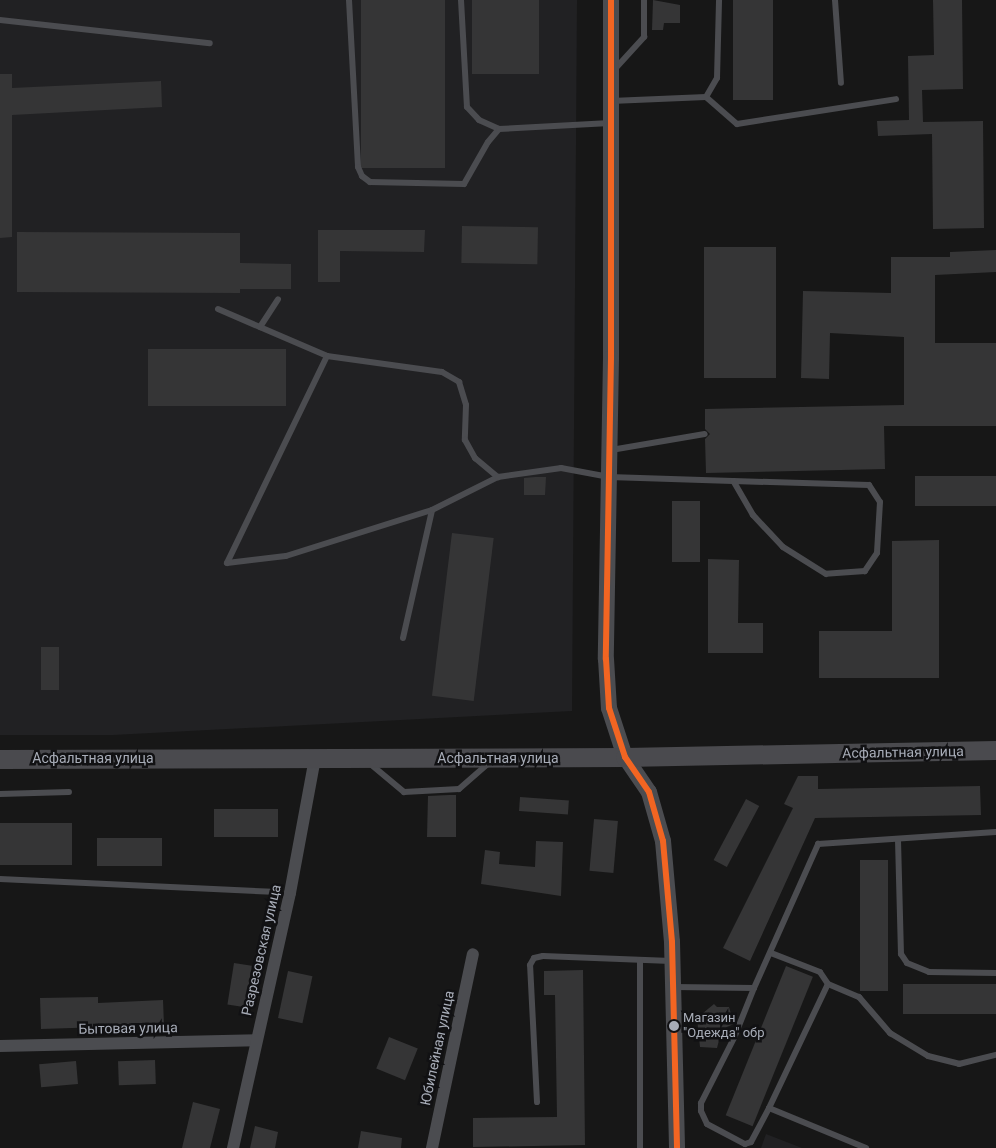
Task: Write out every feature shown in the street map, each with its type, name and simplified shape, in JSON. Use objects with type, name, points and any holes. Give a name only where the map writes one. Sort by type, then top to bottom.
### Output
[{"type":"main road","name":"Асфальтная улица","points":[[0,759],[625,757],[996,750]]},
{"type":"street","points":[[611,0],[610,450],[606,659],[609,708],[625,757],[649,792],[664,841],[672,961],[678,1148]]},
{"type":"street","name":"Разрезовская улица","points":[[232,1148],[290,893],[315,758]]},
{"type":"street","name":"Юбилейная улица","points":[[432,1148],[473,954]]},
{"type":"street","name":"Бытовая улица","points":[[0,1046],[256,1040]]},
{"type":"lane","points":[[349,0],[358,167],[366,179],[370,182],[464,184],[488,142],[498,129]]},
{"type":"lane","points":[[461,0],[467,107],[479,120],[498,129],[610,123]]},
{"type":"lane","points":[[610,75],[644,37],[644,0]]},
{"type":"lane","points":[[706,97],[717,78],[719,0]]},
{"type":"lane","points":[[835,0],[841,83]]},
{"type":"lane","points":[[0,20],[210,43]]},
{"type":"lane","points":[[610,101],[706,97],[737,124],[896,99]]},
{"type":"lane","points":[[260,327],[278,299]]},
{"type":"lane","points":[[218,309],[326,356],[442,372],[459,382],[466,405],[465,440],[475,458],[498,477]]},
{"type":"lane","points":[[326,356],[227,562],[286,556],[432,510],[498,477],[561,468],[609,477],[733,481],[869,486],[880,502],[877,553],[865,571],[826,574],[782,547],[753,515],[733,481]]},
{"type":"lane","points":[[610,450],[705,434]]},
{"type":"lane","points":[[403,638],[432,510]]},
{"type":"lane","points":[[364,758],[404,792],[459,789],[496,757]]},
{"type":"lane","points":[[0,794],[69,792]]},
{"type":"lane","points":[[828,984],[751,1142],[745,1144],[707,1124],[701,1111],[701,1103],[734,1038],[754,988],[818,844],[996,832]]},
{"type":"lane","points":[[898,840],[901,954],[908,963],[929,972],[996,972]]},
{"type":"lane","points":[[0,879],[272,892]]},
{"type":"lane","points":[[771,953],[820,972],[828,984],[859,998],[890,1034],[928,1056],[959,1064],[996,1055]]},
{"type":"lane","points":[[537,1102],[530,966],[534,958],[543,956],[672,961]]},
{"type":"lane","points":[[640,960],[640,1148]]},
{"type":"lane","points":[[673,987],[754,988]]},
{"type":"lane","points":[[769,1108],[866,1148]]},
{"type":"shaded area","points":[[0,0],[577,0],[572,711],[113,735],[0,735]]},
{"type":"shaded area","points":[[766,1134],[802,1148],[761,1148]]},
{"type":"building","points":[[361,0],[445,0],[445,168],[361,168]]},
{"type":"building","points":[[472,0],[539,0],[539,74],[472,74]]},
{"type":"building","points":[[653,0],[680,5],[680,23],[664,23],[663,30],[652,30]]},
{"type":"building","points":[[733,0],[773,0],[773,100],[733,100]]},
{"type":"building","points":[[933,0],[962,0],[963,89],[922,90],[923,122],[983,121],[984,228],[933,229],[932,134],[878,136],[877,121],[909,120],[908,56],[934,55]]},
{"type":"building","points":[[0,74],[12,74],[12,88],[161,81],[162,107],[12,115],[12,237],[0,238]]},
{"type":"building","points":[[462,226],[538,227],[537,264],[461,263]]},
{"type":"building","points":[[318,230],[425,230],[424,252],[340,251],[340,282],[318,282]]},
{"type":"building","points":[[17,232],[240,233],[240,263],[291,264],[291,289],[240,289],[240,293],[17,292]]},
{"type":"building","points":[[704,247],[776,247],[776,378],[704,378]]},
{"type":"building","points":[[996,250],[996,272],[935,275],[935,343],[996,343],[996,426],[884,426],[885,469],[706,473],[705,439],[710,434],[705,429],[705,409],[904,405],[904,337],[830,333],[829,379],[801,378],[803,291],[891,293],[891,257],[950,257],[950,252]]},
{"type":"building","points":[[148,349],[286,349],[286,406],[148,406]]},
{"type":"building","points":[[915,476],[996,476],[996,506],[915,506]]},
{"type":"building","points":[[546,477],[545,495],[524,495],[524,478]]},
{"type":"building","points":[[672,501],[700,501],[700,562],[672,562]]},
{"type":"building","points":[[452,533],[494,538],[474,701],[432,696]]},
{"type":"building","points":[[939,540],[939,678],[819,678],[819,631],[892,631],[892,541]]},
{"type":"building","points":[[708,559],[739,560],[738,623],[763,623],[763,653],[708,653]]},
{"type":"building","points":[[41,647],[59,647],[59,690],[41,690]]},
{"type":"building","points":[[798,776],[818,776],[818,789],[980,786],[981,815],[815,818],[750,961],[723,948],[793,808],[784,804]]},
{"type":"building","points":[[456,795],[456,837],[427,837],[428,796]]},
{"type":"building","points":[[520,797],[569,800],[568,814],[519,811]]},
{"type":"building","points":[[746,799],[759,806],[727,867],[714,860]]},
{"type":"building","points":[[214,809],[278,809],[278,837],[214,837]]},
{"type":"building","points":[[594,819],[618,821],[613,873],[589,871]]},
{"type":"building","points":[[0,823],[72,823],[72,865],[0,865]]},
{"type":"building","points":[[97,838],[162,838],[162,866],[97,866]]},
{"type":"building","points":[[536,841],[563,842],[561,896],[481,884],[485,850],[500,852],[499,864],[535,867]]},
{"type":"building","points":[[860,860],[888,860],[888,991],[860,991]]},
{"type":"building","points":[[234,963],[252,966],[245,1007],[227,1004]]},
{"type":"building","points":[[786,966],[813,977],[753,1126],[726,1115]]},
{"type":"building","points":[[583,970],[585,1145],[473,1147],[473,1118],[557,1117],[555,995],[544,995],[544,971]]},
{"type":"building","points":[[288,971],[312,976],[302,1023],[278,1018]]},
{"type":"building","points":[[903,984],[996,984],[996,1014],[903,1014]]},
{"type":"building","points":[[98,997],[98,1003],[163,1000],[164,1025],[41,1029],[40,998]]},
{"type":"building","points":[[714,1004],[717,1007],[729,1007],[734,1024],[722,1029],[717,1048],[700,1047],[697,1018]]},
{"type":"building","points":[[389,1037],[418,1049],[405,1080],[376,1069]]},
{"type":"building","points":[[155,1060],[156,1084],[119,1085],[118,1061]]},
{"type":"building","points":[[76,1061],[78,1084],[41,1087],[39,1064]]},
{"type":"building","points":[[193,1102],[220,1109],[210,1148],[182,1148]]},
{"type":"building","points":[[255,1126],[278,1132],[275,1148],[250,1148]]},
{"type":"building","points":[[361,1131],[402,1138],[401,1148],[358,1148]]},
{"type":"transit line","points":[[611,0],[611,358],[606,659],[609,708],[625,757],[649,792],[663,841],[672,942],[677,1148]]},
{"type":"place","name":"Магазин \"Одежда\" обр","points":[[674,1026]]}]
